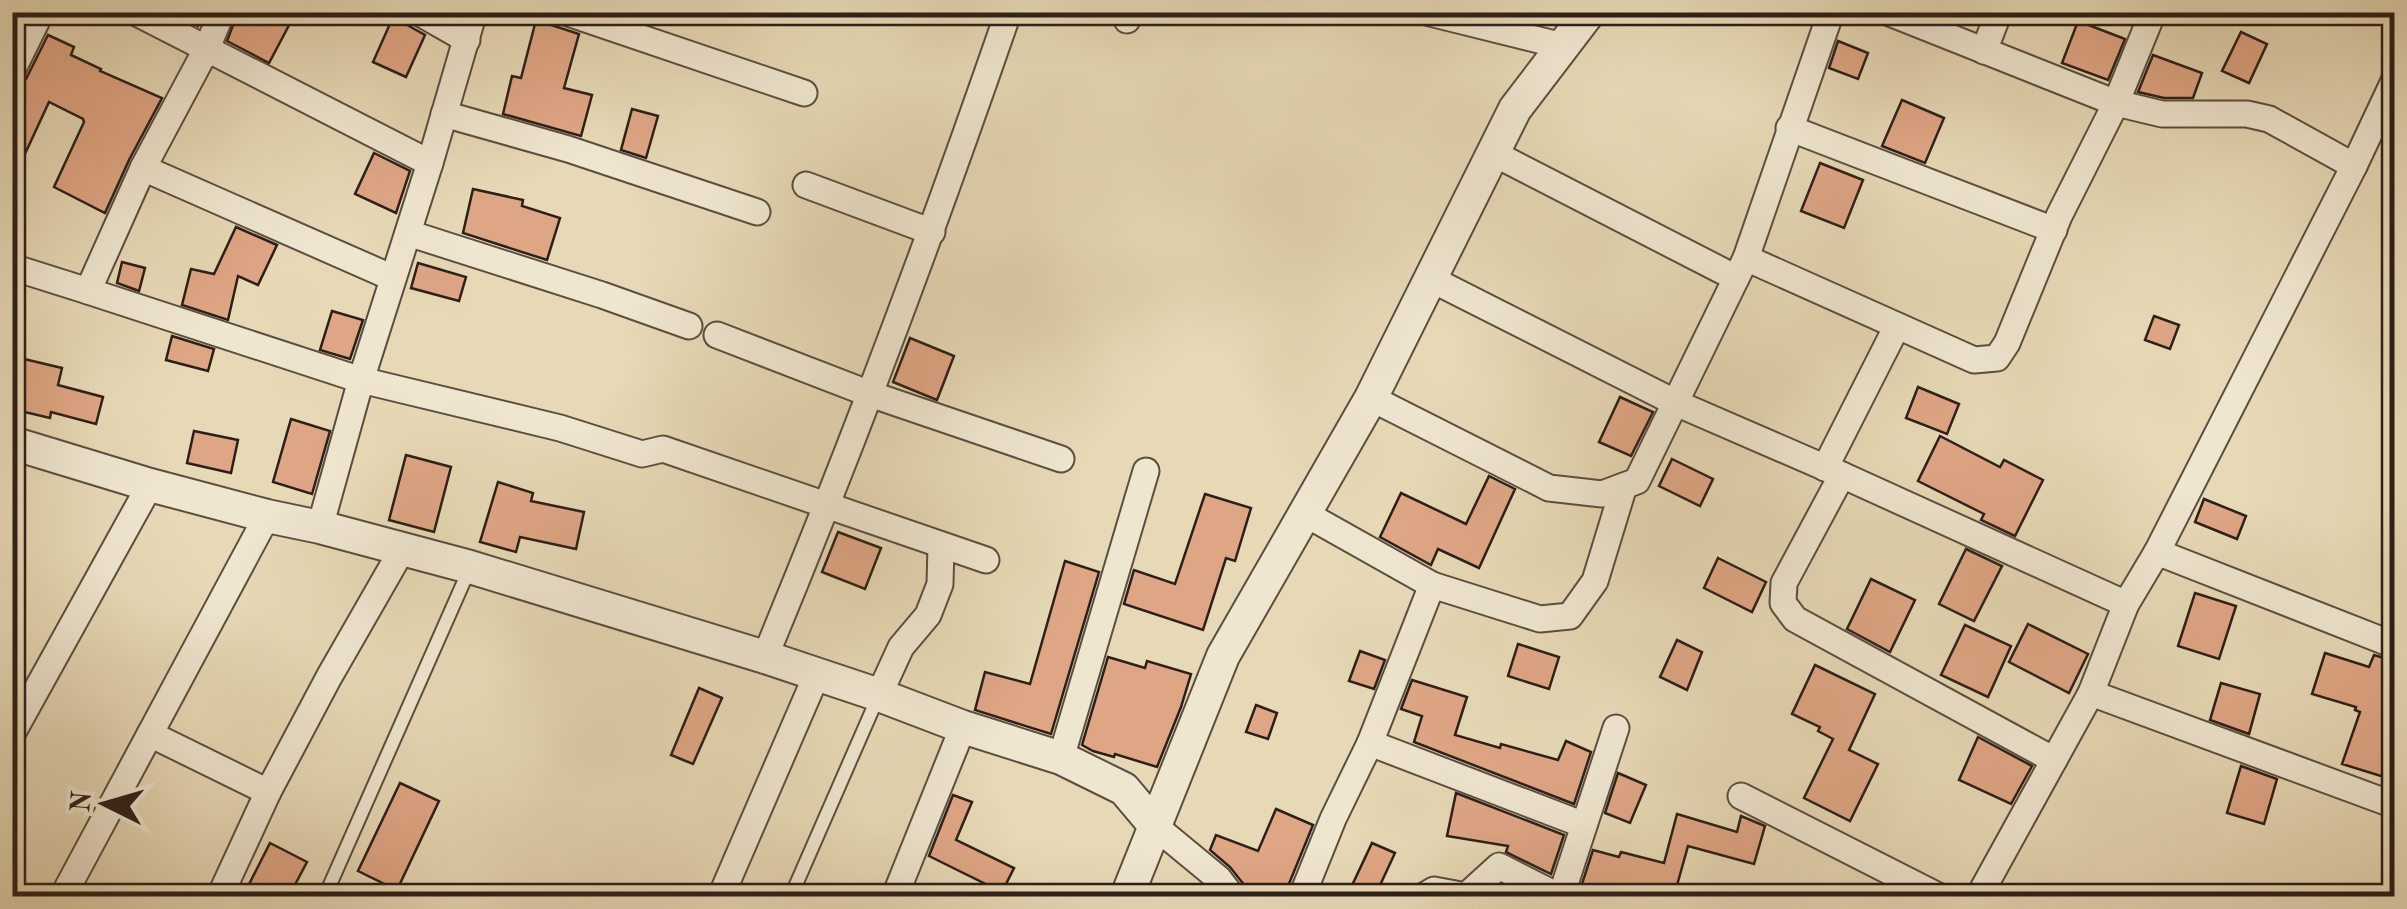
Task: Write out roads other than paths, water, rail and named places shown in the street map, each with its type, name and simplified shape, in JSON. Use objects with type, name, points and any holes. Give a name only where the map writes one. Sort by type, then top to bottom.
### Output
[{"type":"street","points":[[12,72],[41,12]]},
{"type":"street","points":[[135,12],[430,163]]},
{"type":"street","points":[[88,291],[222,12]]},
{"type":"street","points":[[418,12],[467,40]]},
{"type":"street","points":[[320,527],[474,12]]},
{"type":"street","points":[[565,12],[804,93]]},
{"type":"street","points":[[1426,12],[1563,46]]},
{"type":"street","points":[[1128,896],[1223,656],[1371,398],[1515,110],[1589,12]]},
{"type":"street","points":[[1371,398],[1550,488],[1602,494],[1637,481],[1741,268],[1830,12]]},
{"type":"street","points":[[1887,12],[2116,103],[2162,114],[2247,114],[2269,119],[2354,166]]},
{"type":"street","points":[[1984,51],[1999,12]]},
{"type":"street","points":[[1493,153],[1741,268],[1974,360],[1996,358],[2007,343],[2054,230],[2116,103],[2153,12]]},
{"type":"street","points":[[765,656],[932,232],[1005,22]]},
{"type":"street","points":[[1979,896],[2091,693],[2126,604],[2157,552],[2394,81]]},
{"type":"street","points":[[444,114],[568,149],[756,212]]},
{"type":"street","points":[[1789,128],[2054,230]]},
{"type":"street","points":[[144,168],[394,278]]},
{"type":"street","points":[[806,185],[932,232]]},
{"type":"street","points":[[408,233],[689,326]]},
{"type":"street","points":[[12,267],[361,380],[560,428],[642,454],[663,449],[986,560]]},
{"type":"street","points":[[1430,280],[1676,404],[2126,604]]},
{"type":"street","points":[[1896,326],[1784,583],[1783,604],[1795,620],[2054,760]]},
{"type":"street","points":[[717,335],[870,394],[1061,459]]},
{"type":"street","points":[[12,443],[150,485],[403,548],[765,656],[1061,758],[1124,790],[1156,827],[1219,879],[1232,896]]},
{"type":"street","points":[[1061,758],[1146,471]]},
{"type":"street","points":[[12,734],[150,485]]},
{"type":"street","points":[[1304,513],[1432,585],[1540,620],[1570,616],[1595,580],[1624,486]]},
{"type":"street","points":[[62,896],[267,516]]},
{"type":"street","points":[[879,695],[901,647],[928,615],[940,584],[941,545]]},
{"type":"street","points":[[220,896],[268,792],[403,548]]},
{"type":"street","points":[[2157,552],[2394,645]]},
{"type":"street","points":[[1302,896],[1333,819],[1370,744],[1432,585]]},
{"type":"street","points":[[721,896],[817,674]]},
{"type":"street","points":[[2091,693],[2394,805]]},
{"type":"street","points":[[895,896],[963,727]]},
{"type":"street","points":[[1424,896],[1434,890],[1466,896],[1499,866],[1560,896],[1616,728]]},
{"type":"street","points":[[150,734],[268,792]]},
{"type":"street","points":[[1370,744],[1584,825]]},
{"type":"street","points":[[1742,796],[1938,896]]},
{"type":"lane","points":[[325,896],[470,568]]},
{"type":"lane","points":[[790,896],[879,695]]}]
